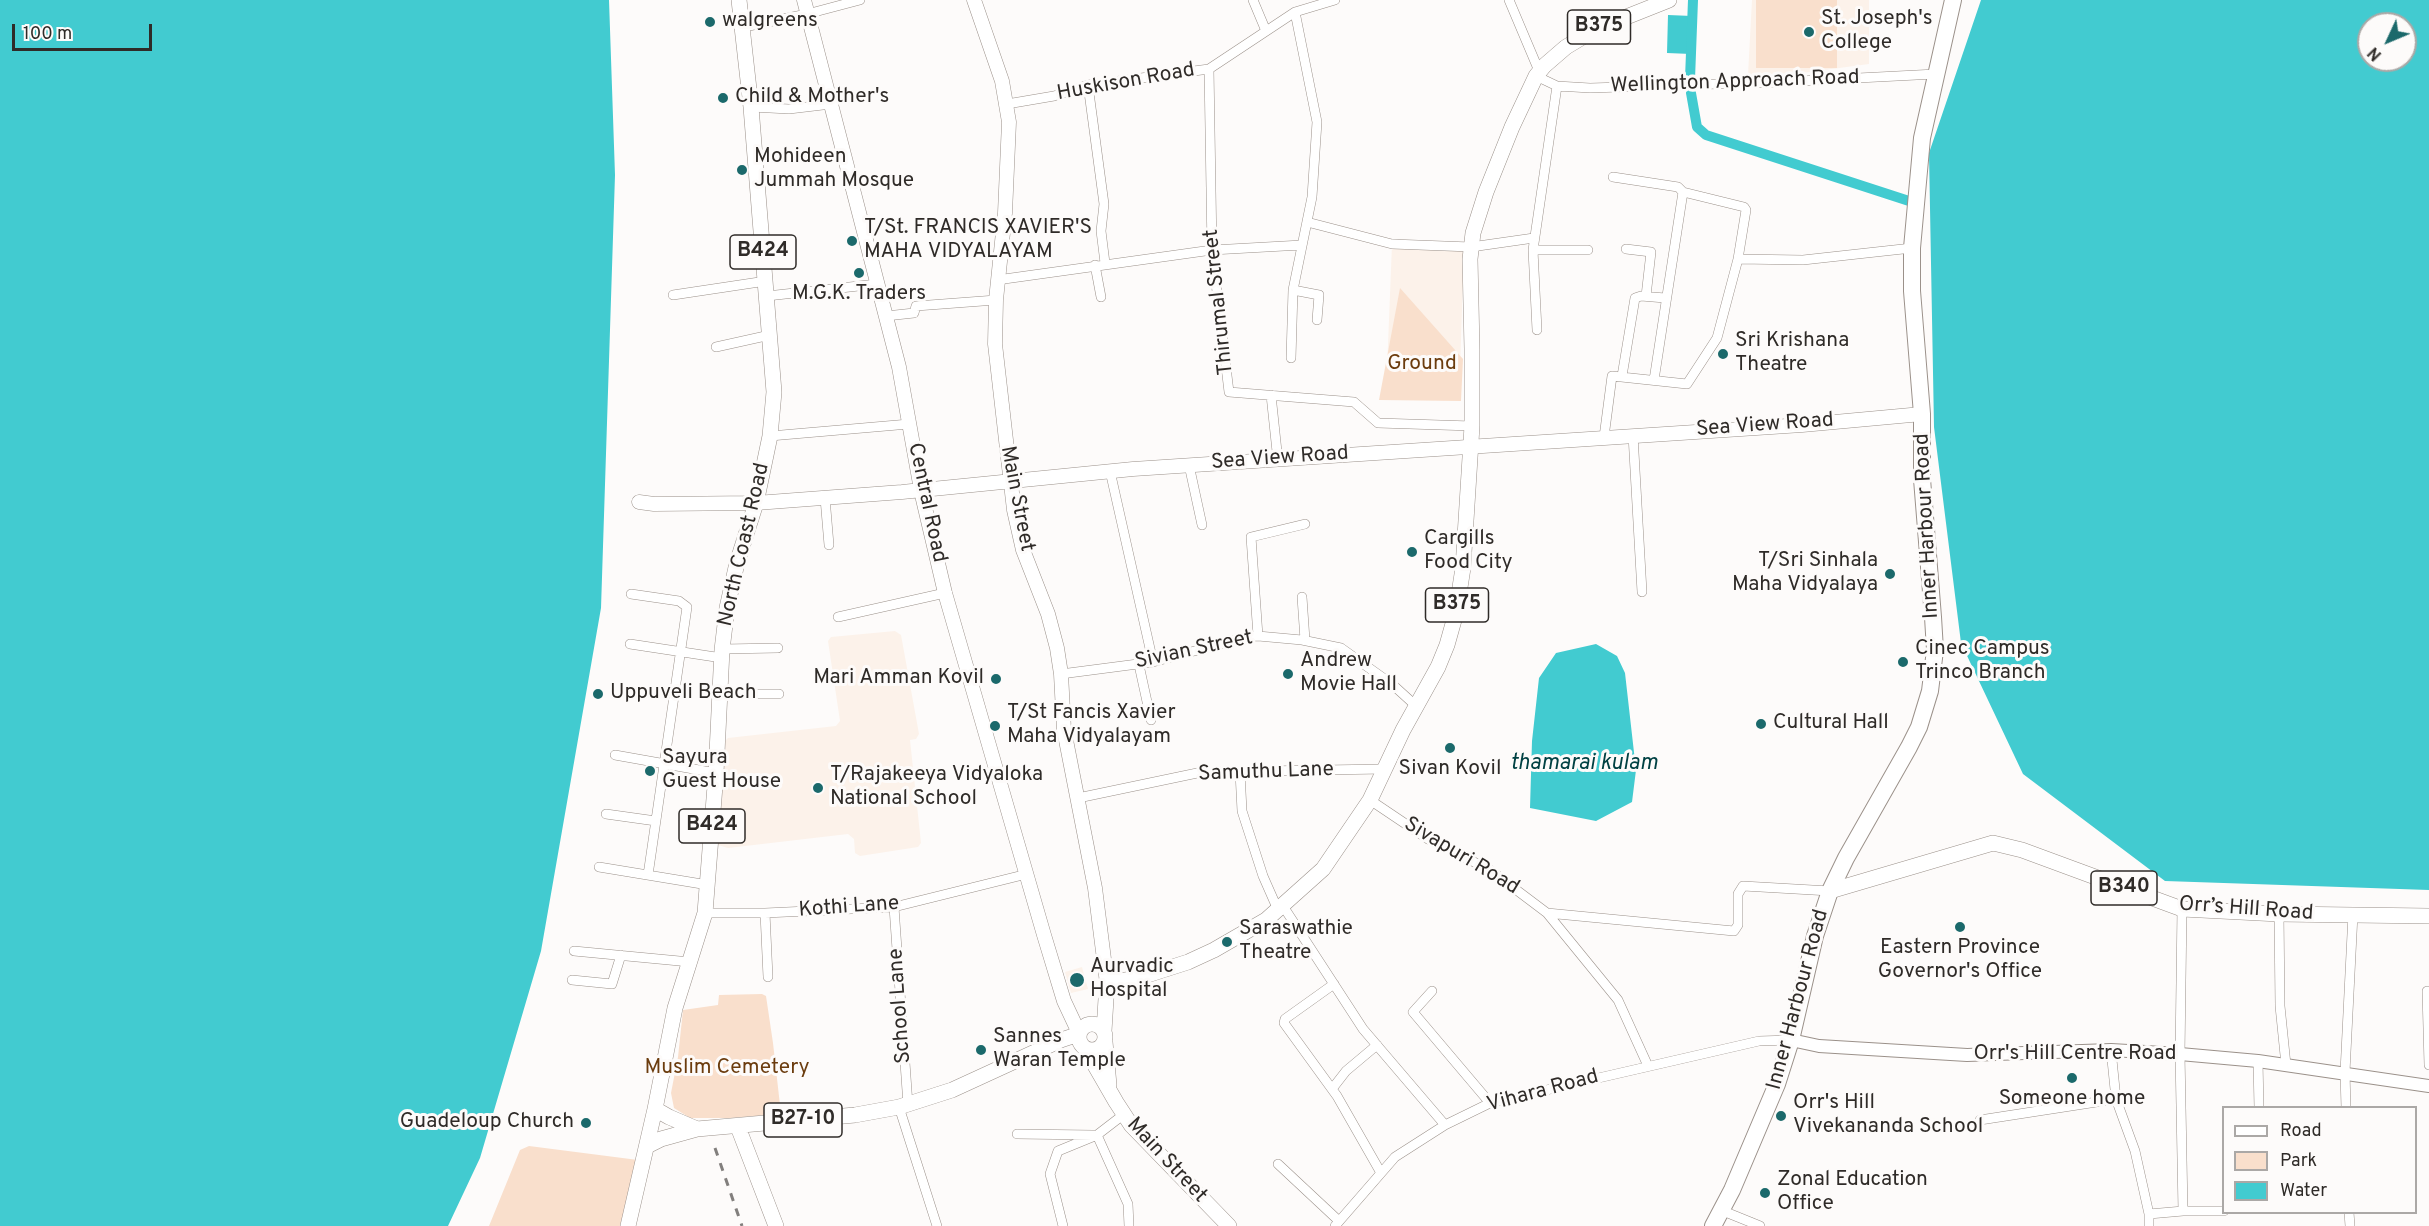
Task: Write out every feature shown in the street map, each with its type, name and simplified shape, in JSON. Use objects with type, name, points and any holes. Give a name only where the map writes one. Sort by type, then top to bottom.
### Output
[{"type":"highway","name":"Inner Harbour Road","points":[[1713,1226],[1723,1211],[1767,1111],[1791,1040],[1815,936],[1830,891],[1846,858],[1910,747],[1930,691],[1935,650],[1922,479],[1922,414],[1912,291],[1912,248],[1922,138],[1953,0]]},
{"type":"main road","name":"North Coast Road","points":[[628,1226],[675,1008],[705,913],[716,773],[722,654],[732,586],[756,503],[770,436],[774,392],[744,27],[739,0]]},
{"type":"main road","name":"Central Road","points":[[804,0],[886,315],[921,490],[945,593],[1065,1001],[1084,1036]]},
{"type":"main road","name":"Main Street","points":[[974,0],[993,52],[1007,104],[1009,143],[1005,213],[997,280],[996,354],[1010,481],[1021,541],[1048,615],[1061,674],[1064,730],[1095,888],[1107,983],[1105,1036],[1109,1091]]},
{"type":"main road","name":"B375","points":[[1107,983],[1138,978],[1194,960],[1255,927],[1323,869],[1370,800],[1415,705],[1438,667],[1456,613],[1463,568],[1472,426],[1471,247],[1486,192],[1537,74],[1558,53],[1587,33],[1669,0]]},
{"type":"main road","name":"Sea View Road","points":[[639,502],[654,504],[756,503],[921,490],[1110,471],[1922,414]]},
{"type":"main road","name":"Orr’s Hill Road","points":[[1830,891],[1993,843],[2022,850],[2182,909],[2279,914],[2429,916]]},
{"type":"main road","points":[[1084,1036],[1107,983]]},
{"type":"main road","points":[[1096,1025],[1105,1036],[1098,1050],[1084,1036],[1096,1025]]},
{"type":"main road","name":"Main Street","points":[[1084,1036],[1109,1091],[1123,1115],[1229,1226]]},
{"type":"main road","name":"B27-10","points":[[647,1146],[661,1138],[697,1129],[738,1127],[855,1114],[904,1106],[952,1090],[1030,1054],[1084,1036]]},
{"type":"main road","name":"B27-10","points":[[655,1109],[697,1129]]},
{"type":"main road","name":"B27-10","points":[[738,1127],[776,1226]]},
{"type":"street","points":[[744,27],[860,0]]},
{"type":"street","points":[[1253,0],[1266,31]]},
{"type":"street","name":"Huskison Road","points":[[1007,104],[1054,96],[1088,85],[1209,69],[1295,12],[1335,0]]},
{"type":"street","points":[[1509,0],[1537,74]]},
{"type":"street","points":[[1291,358],[1293,290],[1312,197],[1317,122],[1295,12]]},
{"type":"street","name":"Thirumal Street","points":[[1209,69],[1212,250],[1229,392],[1354,402],[1378,423],[1472,426]]},
{"type":"street","name":"Wellington Approach Road","points":[[1537,74],[1557,86],[1590,88],[1936,74]]},
{"type":"street","points":[[1088,85],[1097,137],[1104,204],[1101,231],[1101,297]]},
{"type":"street","points":[[1537,330],[1533,250],[1557,86]]},
{"type":"street","points":[[751,106],[789,109],[831,104]]},
{"type":"street","points":[[1604,437],[1612,376],[1687,384],[1717,338],[1738,259],[1746,210],[1744,207],[1683,192],[1678,187],[1613,177]]},
{"type":"street","points":[[1654,380],[1683,192]]},
{"type":"street","points":[[1307,222],[1392,244],[1471,247],[1534,238]]},
{"type":"street","points":[[997,280],[1212,250],[1302,245]]},
{"type":"street","points":[[1738,259],[1803,260],[1912,248]]},
{"type":"street","points":[[1626,249],[1651,252],[1646,296]]},
{"type":"street","points":[[1533,250],[1588,250]]},
{"type":"street","points":[[673,295],[766,281]]},
{"type":"street","points":[[767,296],[877,284]]},
{"type":"street","points":[[1293,290],[1319,295],[1317,320]]},
{"type":"street","points":[[1622,376],[1635,298],[1646,296],[1665,298]]},
{"type":"street","points":[[886,315],[914,313],[916,306],[996,300]]},
{"type":"street","points":[[716,347],[770,335]]},
{"type":"street","points":[[1271,395],[1278,461]]},
{"type":"street","points":[[770,436],[909,424]]},
{"type":"street","points":[[1633,435],[1642,592]]},
{"type":"street","points":[[1189,465],[1202,525]]},
{"type":"street","points":[[1110,471],[1153,662]]},
{"type":"street","points":[[825,498],[829,545]]},
{"type":"street","points":[[1258,636],[1251,537],[1305,524]]},
{"type":"street","points":[[838,617],[945,593]]},
{"type":"street","points":[[632,594],[679,602],[687,607],[648,875]]},
{"type":"street","points":[[1302,597],[1305,640]]},
{"type":"street","name":"Sivian Street","points":[[1061,674],[1138,665],[1247,637],[1305,640],[1341,648],[1393,685],[1415,705]]},
{"type":"street","points":[[630,644],[681,652],[722,654],[778,648]]},
{"type":"street","points":[[1138,665],[1151,720]]},
{"type":"street","points":[[719,694],[779,694]]},
{"type":"street","points":[[615,755],[716,773]]},
{"type":"street","name":"Samuthu Lane","points":[[1078,798],[1202,772],[1384,769]]},
{"type":"street","points":[[1240,772],[1242,811],[1263,876],[1280,908],[1363,1029],[1444,1125]]},
{"type":"street","name":"Sivapuri Road","points":[[1370,800],[1428,839],[1490,870],[1547,913],[1618,1000],[1648,1066]]},
{"type":"street","points":[[606,814],[656,822]]},
{"type":"street","points":[[600,867],[708,885]]},
{"type":"street","name":"Kothi Lane","points":[[705,913],[765,914],[894,907],[1027,874]]},
{"type":"street","points":[[1547,913],[1734,931],[1738,925],[1738,894],[1743,886],[1830,891]]},
{"type":"street","name":"School Lane","points":[[894,907],[904,1106],[937,1226]]},
{"type":"street","points":[[2182,909],[2180,1054],[2183,1211]]},
{"type":"street","points":[[765,914],[768,977]]},
{"type":"street","points":[[2279,914],[2280,1006],[2286,1065]]},
{"type":"street","points":[[2346,1106],[2345,1072],[2353,914]]},
{"type":"street","points":[[574,951],[690,962]]},
{"type":"street","points":[[572,981],[612,984],[621,955]]},
{"type":"street","points":[[1334,984],[1284,1021],[1332,1089],[1381,1173]]},
{"type":"street","points":[[1432,991],[1413,1012],[1490,1103]]},
{"type":"street","points":[[2427,991],[2429,1065]]},
{"type":"street","name":"Orr's Hill Centre Road","points":[[1791,1040],[1819,1046],[1967,1055],[2111,1050],[2180,1054],[2345,1072],[2429,1086]]},
{"type":"street","name":"Vihara Road","points":[[1337,1223],[1395,1157],[1444,1125],[1490,1103],[1759,1041],[1791,1040]]},
{"type":"street","points":[[1332,1089],[1346,1071],[1377,1045]]},
{"type":"street","points":[[2111,1050],[2116,1099],[2135,1151],[2149,1214],[2149,1226]]},
{"type":"street","points":[[2258,1061],[2259,1106]]},
{"type":"street","points":[[1980,1120],[2116,1099]]},
{"type":"street","points":[[1063,1226],[1050,1174],[1058,1151],[1097,1136],[1123,1115]]},
{"type":"street","points":[[1017,1134],[1097,1136]]},
{"type":"street","points":[[1097,1136],[1128,1204],[1129,1226]]},
{"type":"street","points":[[1278,1164],[1337,1223]]},
{"type":"street","points":[[1723,1211],[1760,1226]]},
{"type":"street","points":[[2149,1214],[2222,1211]]},
{"type":"shaded area","name":"St. Joseph's College","points":[[1752,0],[1869,0],[1869,64],[1802,73],[1748,75]]},
{"type":"shaded area","points":[[1392,244],[1464,250],[1459,398],[1386,395]]},
{"type":"shaded area","name":"T/Rajakeeya Vidyaloka National School","points":[[895,631],[901,635],[919,734],[916,739],[910,740],[921,843],[918,847],[860,856],[855,853],[854,839],[848,834],[728,848],[718,845],[724,742],[728,738],[836,726],[840,721],[828,641],[831,637]]},
{"type":"shaded area","name":"Aurvadic Hospital","points":[[1082,967],[1088,989],[1071,993],[1065,972]]},
{"type":"green space","name":"St. Joseph's College","points":[[1756,0],[1837,0],[1837,68],[1756,68]]},
{"type":"green space","name":"Ground","points":[[1400,288],[1463,359],[1461,401],[1379,400]]},
{"type":"green space","name":"Muslim Cemetery","points":[[762,994],[766,996],[781,1114],[690,1118],[674,1108],[671,1093],[683,1010],[718,1005],[719,995]]},
{"type":"green space","points":[[529,1146],[638,1160],[620,1226],[489,1226],[520,1150]]},
{"type":"water","points":[[0,0],[609,0],[615,175],[601,608],[541,951],[480,1158],[448,1226],[0,1226]]},
{"type":"water","points":[[1981,0],[2429,0],[2429,890],[2165,881],[2023,774],[1961,643],[1934,427],[1929,153]]},
{"type":"water","points":[[1668,15],[1692,16],[1691,54],[1667,53]]},
{"type":"water","name":"thamarai kulam","points":[[1596,644],[1617,656],[1625,673],[1636,770],[1632,802],[1596,821],[1530,808],[1532,741],[1539,678],[1556,653]]},
{"type":"waterway","points":[[1690,79],[1693,0]]},
{"type":"waterway","points":[[1691,93],[1697,127],[1706,135],[1909,201]]},
{"type":"railway","points":[[715,1148],[742,1226]]},
{"type":"place","name":"walgreens","points":[[710,22]]},
{"type":"place","name":"St. Joseph's College","points":[[1809,32]]},
{"type":"place","name":"Child & Mother's","points":[[723,98]]},
{"type":"place","name":"Mohideen Jummah Mosque","points":[[742,170]]},
{"type":"place","name":"T/St. FRANCIS XAVIER'S MAHA VIDYALAYAM","points":[[852,241]]},
{"type":"place","name":"M.G.K. Traders","points":[[859,273]]},
{"type":"place","name":"Sri Krishana Theatre","points":[[1723,354]]},
{"type":"place","name":"Cargills Food City","points":[[1412,552]]},
{"type":"place","name":"T/Sri Sinhala Maha Vidyalaya","points":[[1890,574]]},
{"type":"place","name":"Cinec Campus Trinco Branch","points":[[1903,662]]},
{"type":"place","name":"Andrew Movie Hall","points":[[1288,674]]},
{"type":"place","name":"Mari Amman Kovil","points":[[996,679]]},
{"type":"place","name":"Uppuveli Beach","points":[[598,694]]},
{"type":"place","name":"Cultural Hall","points":[[1761,724]]},
{"type":"place","name":"T/St Fancis Xavier Maha Vidyalayam","points":[[995,726]]},
{"type":"place","name":"Sivan Kovil","points":[[1450,748]]},
{"type":"place","name":"Sayura Guest House","points":[[650,771]]},
{"type":"place","name":"T/Rajakeeya Vidyaloka National School","points":[[818,788]]},
{"type":"place","name":"Eastern Province Governor's Office","points":[[1960,927]]},
{"type":"place","name":"Saraswathie Theatre","points":[[1227,942]]},
{"type":"place","name":"Aurvadic Hospital","points":[[1077,980]]},
{"type":"place","name":"Sannes Waran Temple","points":[[981,1050]]},
{"type":"place","name":"Someone home","points":[[2072,1078]]},
{"type":"place","name":"Orr's Hill Vivekananda School","points":[[1781,1116]]},
{"type":"place","name":"Guadeloup Church","points":[[586,1123]]},
{"type":"place","name":"Zonal Education Office","points":[[1765,1193]]}]
